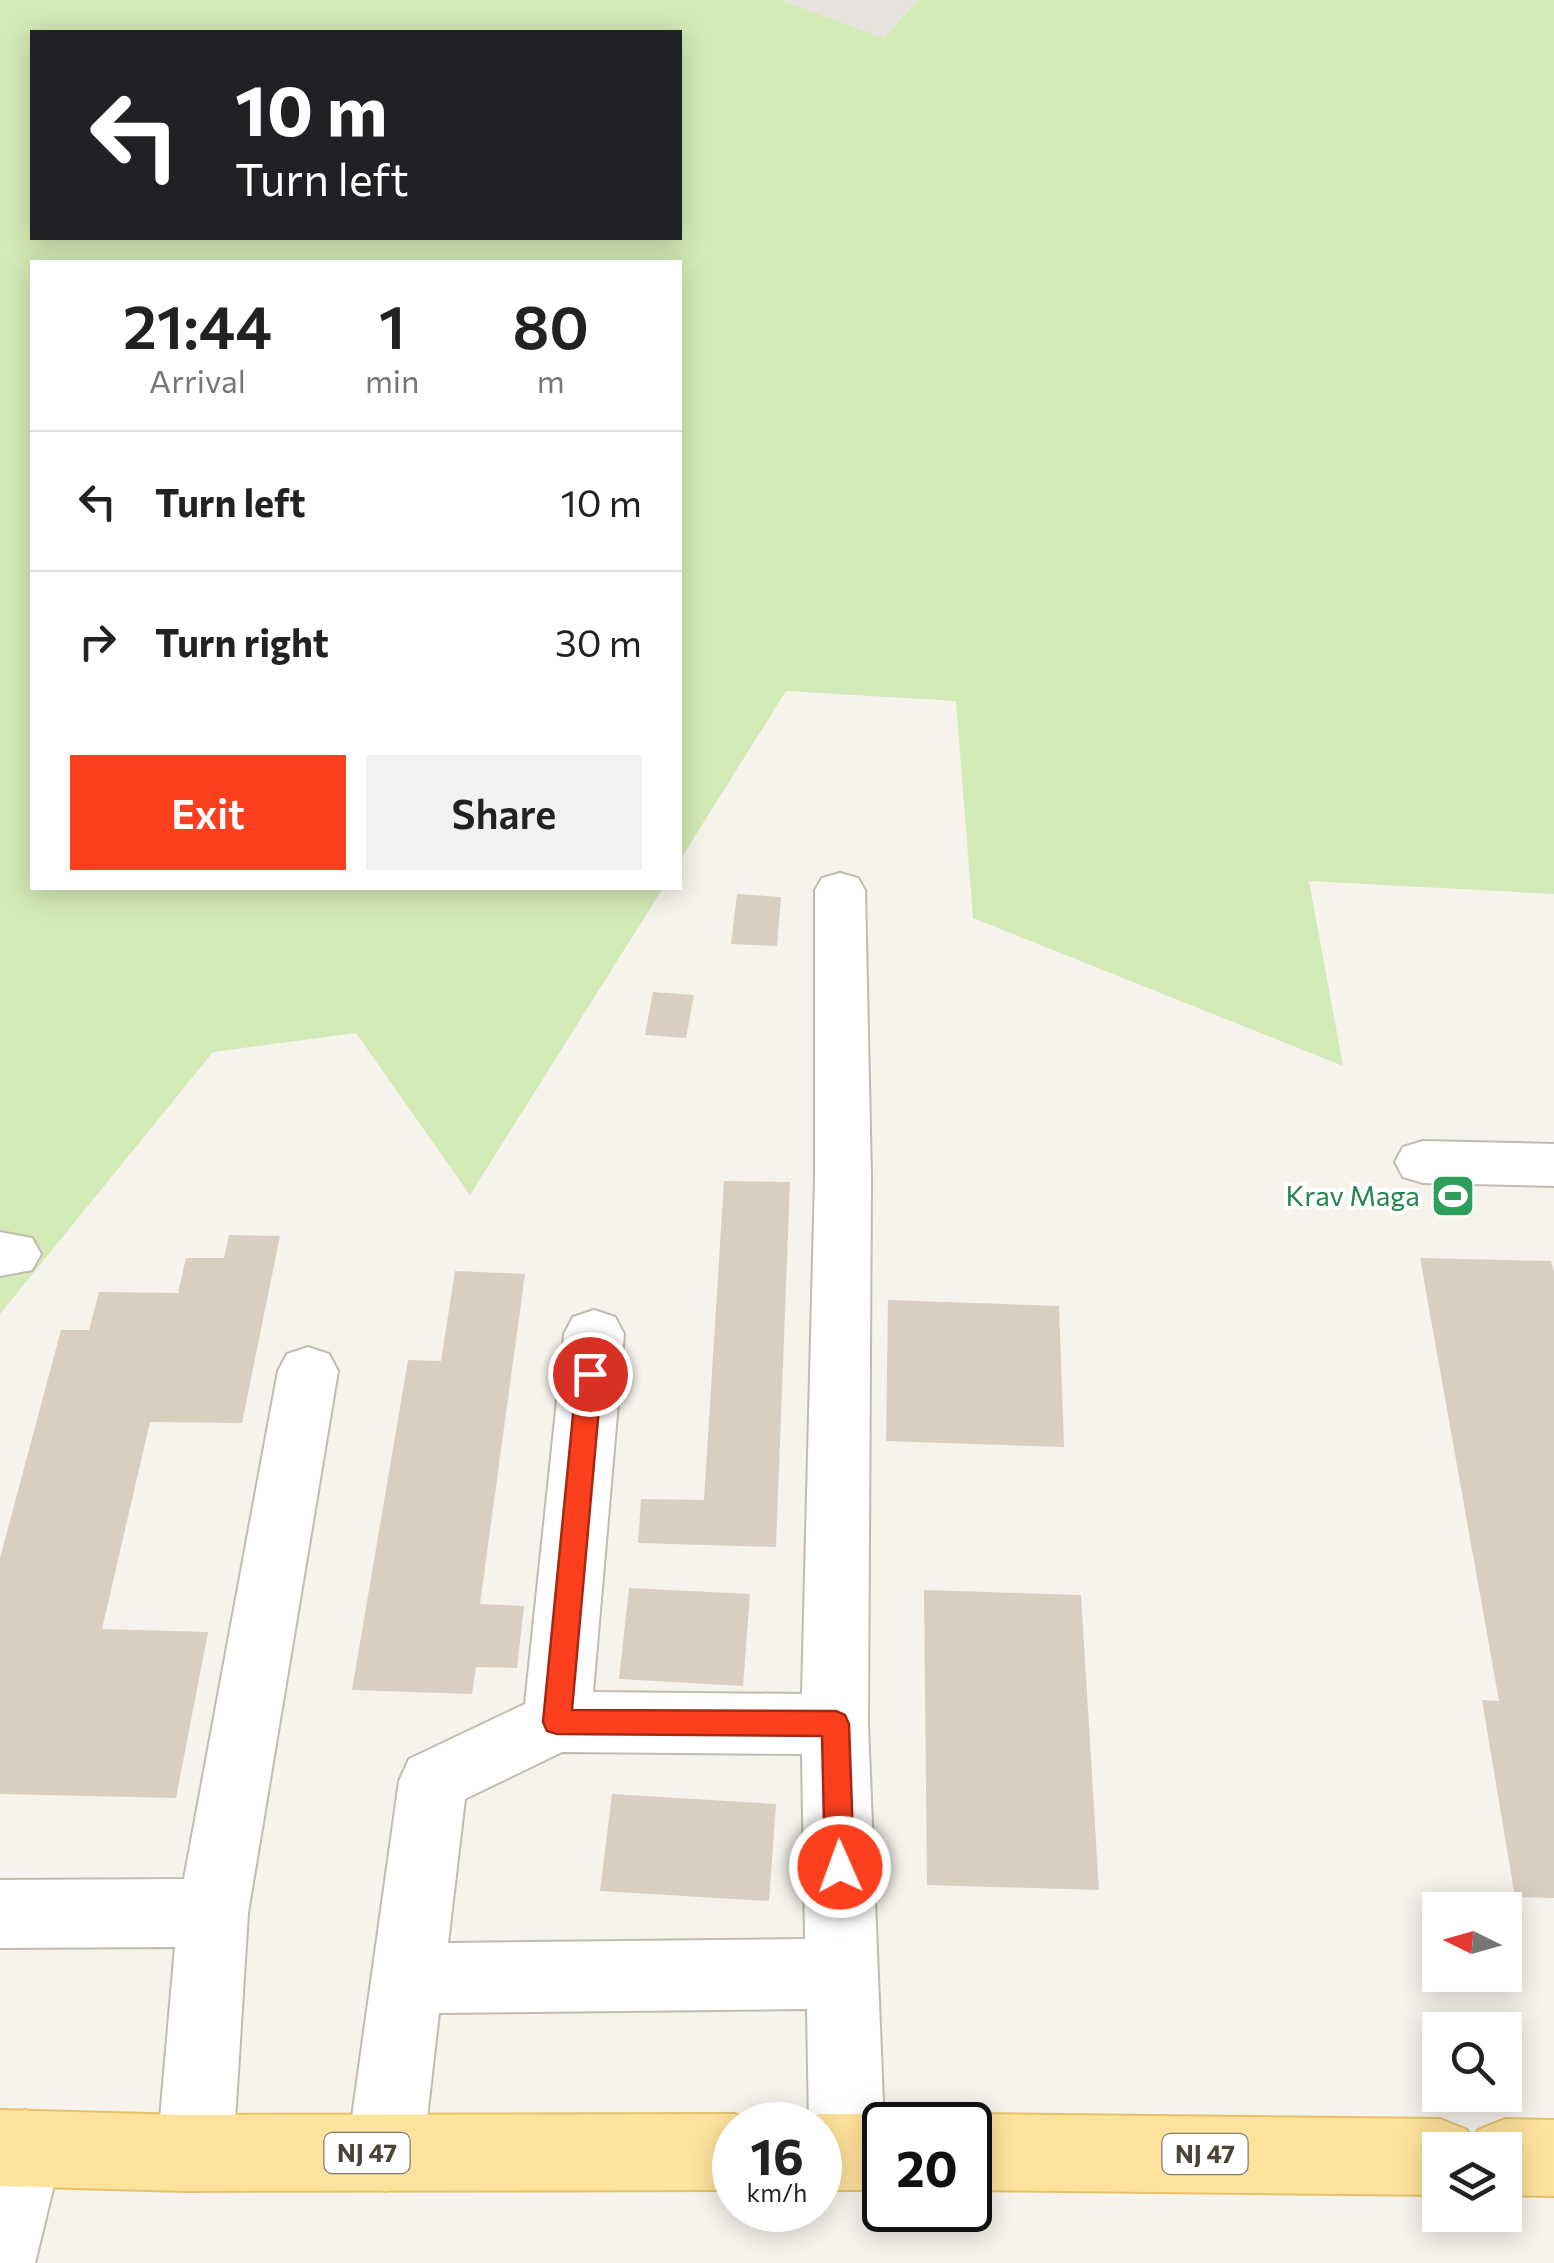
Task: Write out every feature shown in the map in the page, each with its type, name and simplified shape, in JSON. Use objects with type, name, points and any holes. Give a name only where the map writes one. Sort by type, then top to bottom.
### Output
[{"type":"main road","name":"NJ 47","points":[[12,2148],[712,2152]]},
{"type":"main road","name":"NJ 47","points":[[992,2152],[1422,2157]]},
{"type":"main road","points":[[1522,2157],[1554,2158]]},
{"type":"street","points":[[840,890],[843,1177],[836,1724],[851,2152]]},
{"type":"street","points":[[1423,1162],[1554,1165]]},
{"type":"street","points":[[557,1722],[594,1334]]},
{"type":"street","points":[[195,2152],[213,1913],[308,1371]]},
{"type":"street","points":[[385,2153],[433,1781],[557,1722],[836,1724]]},
{"type":"street","points":[[0,1914],[213,1913]]},
{"type":"street","points":[[407,1978],[843,1974]]},
{"type":"street","points":[[0,2253],[12,2148]]},
{"type":"shaded area","points":[[780,0],[918,0],[884,38]]},
{"type":"green space","points":[[0,0],[780,0],[884,38],[918,0],[1554,0],[1554,894],[1309,881],[1343,1066],[973,918],[956,701],[786,691],[682,857],[682,260],[30,260],[30,890],[662,890],[470,1195],[356,1033],[213,1052],[0,1314]]},
{"type":"building","points":[[737,894],[781,897],[777,946],[731,944]]},
{"type":"building","points":[[653,992],[694,995],[686,1038],[645,1035]]},
{"type":"building","points":[[724,1181],[790,1182],[776,1547],[638,1543],[641,1499],[704,1500]]},
{"type":"building","points":[[229,1235],[280,1236],[242,1423],[150,1422],[102,1629],[208,1632],[176,1798],[0,1794],[0,1558],[61,1330],[89,1330],[99,1292],[178,1293],[186,1258],[224,1258]]},
{"type":"building","points":[[1420,1258],[1551,1261],[1554,1272],[1554,1898],[1522,1897],[1522,1892],[1514,1892],[1482,1700],[1499,1701]]},
{"type":"building","points":[[455,1271],[525,1274],[480,1604],[524,1606],[517,1668],[476,1667],[472,1694],[352,1690],[408,1360],[441,1361]]},
{"type":"building","points":[[888,1300],[1059,1306],[1064,1447],[886,1441]]},
{"type":"building","points":[[629,1588],[750,1594],[743,1686],[619,1679]]},
{"type":"building","points":[[924,1590],[1081,1595],[1099,1890],[927,1885]]},
{"type":"building","points":[[612,1794],[776,1804],[769,1901],[600,1891]]},
{"type":"place","name":"Krav Maga","points":[[1453,1196]]},
{"type":"route","points":[[590,1374],[557,1722],[836,1724],[840,1867]]}]
